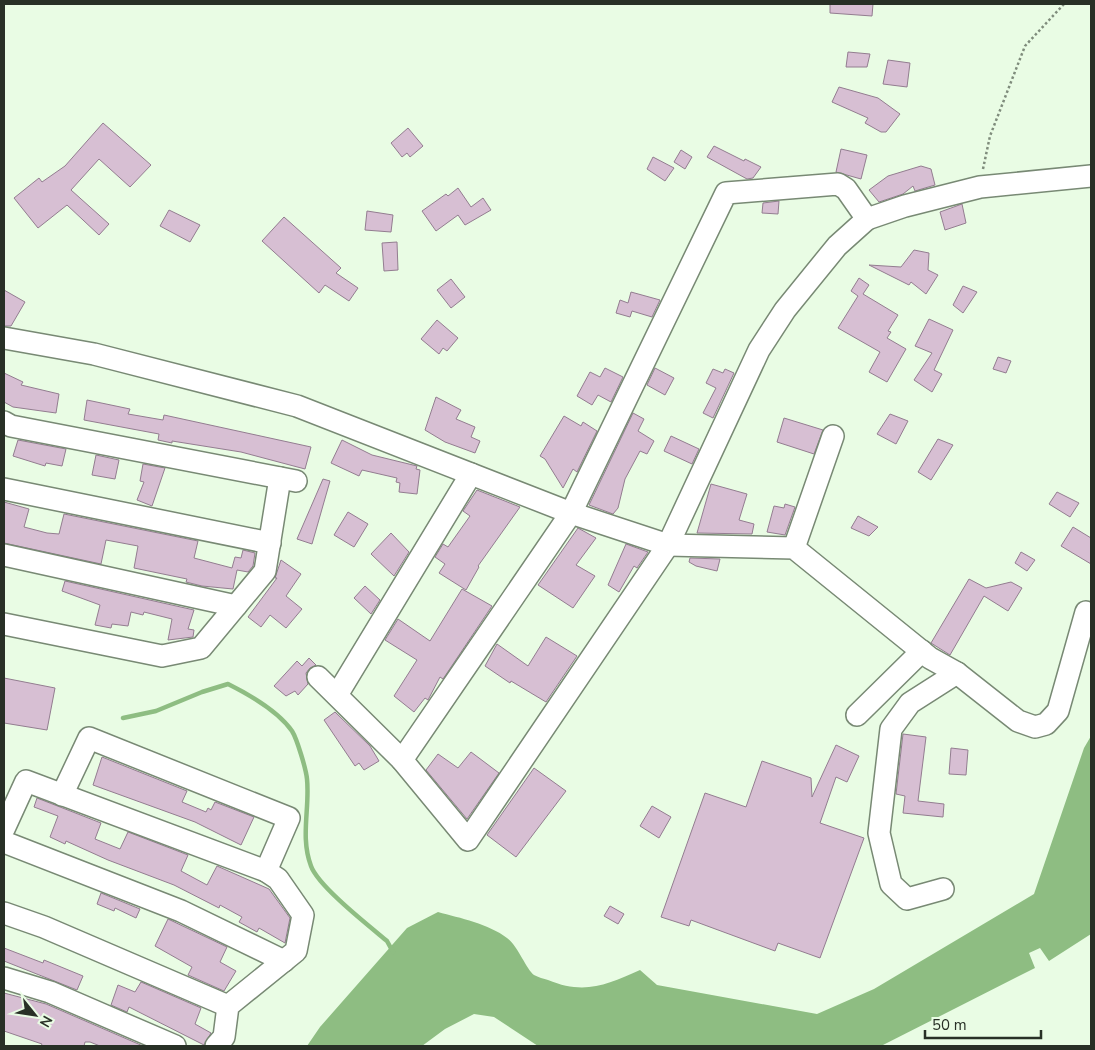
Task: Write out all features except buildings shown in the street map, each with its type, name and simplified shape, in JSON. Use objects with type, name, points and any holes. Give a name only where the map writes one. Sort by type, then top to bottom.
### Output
[{"type":"street","points":[[318,677],[402,760],[468,840],[668,545],[759,350],[785,310],[837,246],[867,219],[905,206],[980,187],[1091,176]]},
{"type":"street","points":[[402,760],[571,513],[726,194],[810,184],[838,184],[846,189],[867,219]]},
{"type":"street","points":[[4,338],[94,354],[296,406],[571,513],[668,545],[794,548],[922,651],[957,674],[1018,720],[1035,727],[1046,724],[1058,711],[1086,612]]},
{"type":"street","points":[[4,624],[162,656],[201,648],[265,571],[270,543],[288,479],[6,428]]},
{"type":"street","points":[[794,548],[833,436]]},
{"type":"street","points":[[337,695],[471,474]]},
{"type":"street","points":[[4,489],[270,543]]},
{"type":"street","points":[[4,555],[236,606]]},
{"type":"street","points":[[857,714],[922,651]]},
{"type":"street","points":[[943,889],[907,900],[891,884],[879,833],[891,729],[910,703],[957,674]]},
{"type":"street","points":[[62,795],[90,738],[289,818],[266,871]]},
{"type":"street","points":[[4,829],[26,781],[266,871],[278,879],[303,915],[296,951],[228,1006],[224,1037],[216,1046]]},
{"type":"street","points":[[4,842],[181,911],[284,960]]},
{"type":"street","points":[[4,914],[44,927],[228,1006]]},
{"type":"street","points":[[4,978],[50,992],[175,1046]]},
{"type":"path","points":[[980,187],[990,136],[1024,46],[1064,4]]},
{"type":"shaded area","points":[[1091,736],[1091,934],[1049,961],[1040,948],[1029,953],[1035,968],[881,1046],[538,1046],[494,1017],[474,1014],[445,1029],[422,1046],[307,1046],[320,1027],[407,928],[438,912],[474,922],[500,933],[511,942],[534,975],[561,984],[573,987],[595,986],[606,984],[640,970],[657,985],[817,1014],[874,989],[1034,894],[1084,748]]},
{"type":"waterway","points":[[123,718],[156,711],[202,692],[228,684],[271,710],[292,731],[301,754],[308,790],[306,844],[311,866],[333,895],[387,941],[393,952]]}]
